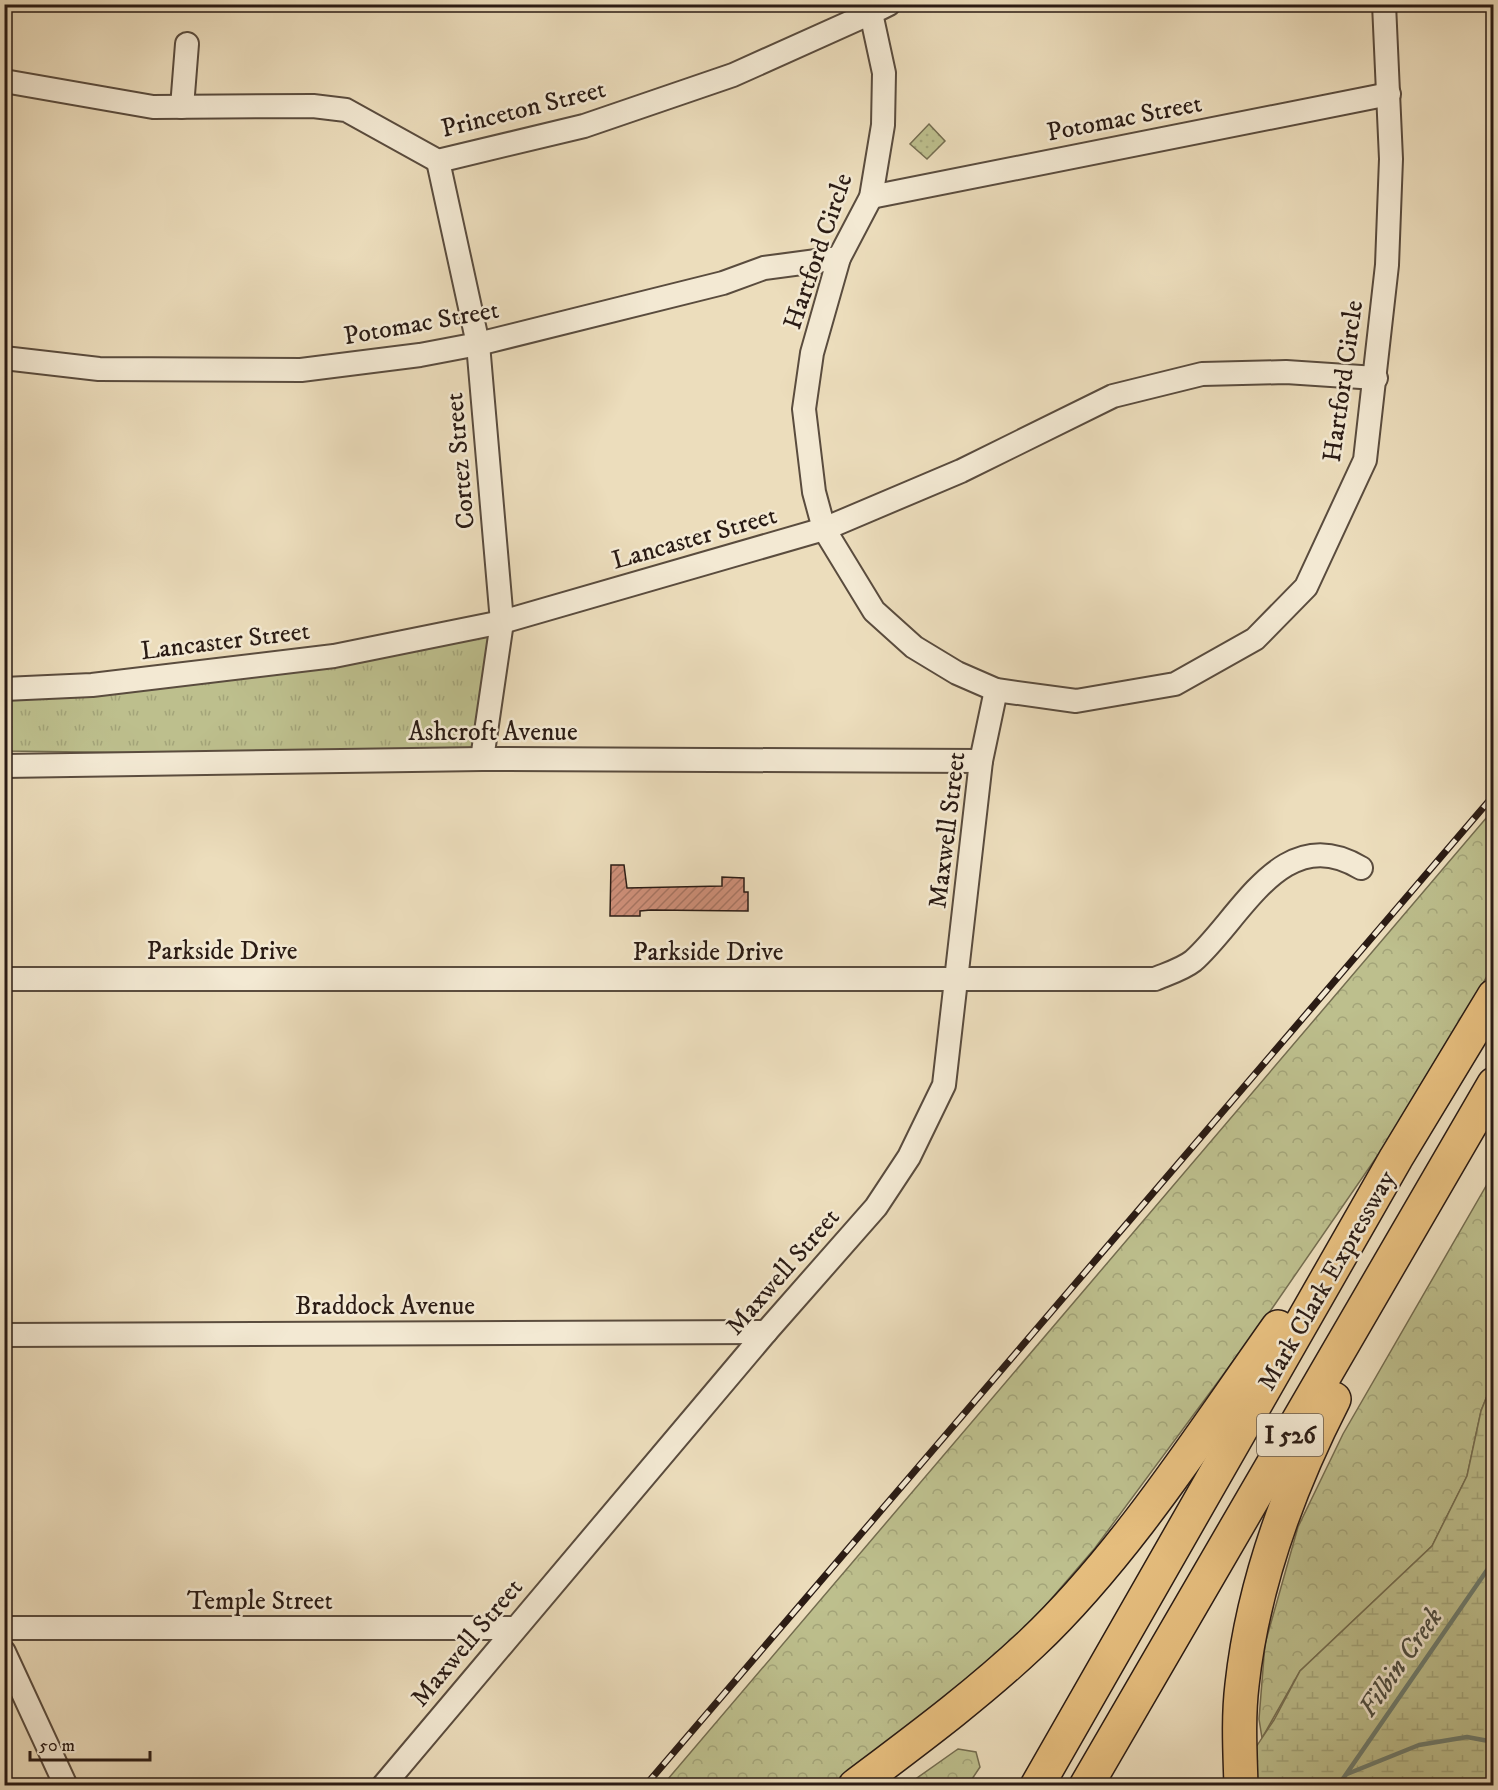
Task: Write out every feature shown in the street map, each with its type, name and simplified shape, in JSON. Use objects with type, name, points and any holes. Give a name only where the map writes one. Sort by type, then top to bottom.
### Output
[{"type":"highway","name":"Mark Clark Expressway","points":[[1037,1785],[1396,1158],[1494,996]]},
{"type":"highway","name":"Mark Clark Expressway","points":[[1086,1785],[1494,1084]]},
{"type":"highway","points":[[1240,1785],[1240,1716],[1247,1653],[1260,1586],[1282,1515],[1317,1433],[1466,1131]]},
{"type":"highway","points":[[855,1785],[978,1690],[1033,1642],[1092,1577],[1173,1475],[1396,1158]]},
{"type":"street","name":"Hartford Circle","points":[[875,7],[884,83],[884,125],[871,197],[839,258],[812,353],[804,409],[814,492],[824,529],[874,611],[914,647],[957,673],[996,690],[1076,701],[1175,684],[1256,639],[1306,587],[1365,460],[1387,265],[1390,159],[1384,4]]},
{"type":"street","name":"Princeton Street","points":[[4,81],[153,107],[313,106],[346,110],[438,161],[595,123],[733,75],[875,7]]},
{"type":"street","points":[[182,107],[188,44]]},
{"type":"street","name":"Potomac Street","points":[[871,197],[1389,94]]},
{"type":"street","name":"Cortez Street","points":[[438,161],[478,344],[502,622],[482,759]]},
{"type":"street","name":"Potomac Street","points":[[4,358],[99,369],[301,370],[420,355],[478,344],[723,283],[764,268],[839,258]]},
{"type":"street","name":"Lancaster Street","points":[[4,689],[92,685],[334,656],[502,622],[824,529],[961,471],[1113,396],[1202,374],[1286,372],[1376,378]]},
{"type":"street","name":"Maxwell Street","points":[[383,1785],[766,1332],[876,1207],[909,1157],[944,1085],[981,761],[996,690]]},
{"type":"street","name":"Ashcroft Avenue","points":[[4,766],[482,759],[981,761]]},
{"type":"street","name":"Parkside Drive","points":[[4,979],[1155,979],[1192,962],[1270,874],[1292,862],[1323,855],[1346,859],[1361,868]]},
{"type":"street","name":"Braddock Avenue","points":[[4,1335],[766,1332]]},
{"type":"street","name":"Temple Street","points":[[4,1628],[515,1628]]},
{"type":"street","points":[[4,1652],[66,1785]]},
{"type":"green space","points":[[929,124],[945,141],[927,159],[910,144]]},
{"type":"green space","points":[[487,634],[490,640],[474,751],[163,753],[5,751],[5,696]]},
{"type":"green space","points":[[1493,810],[1493,966],[1409,1110],[1271,1310],[1095,1548],[1004,1654],[831,1785],[662,1786]]},
{"type":"green space","points":[[1493,1174],[1493,1381],[1481,1411],[1467,1476],[1432,1546],[1300,1671],[1262,1738],[1259,1719],[1265,1644],[1298,1527],[1343,1434]]},
{"type":"green space","points":[[1493,1381],[1493,1785],[1230,1786],[1274,1720],[1300,1671],[1432,1546],[1467,1476],[1481,1411]]},
{"type":"green space","points":[[958,1749],[976,1752],[980,1767],[968,1785],[907,1785]]},
{"type":"building","points":[[611,865],[624,865],[627,888],[722,886],[722,877],[744,878],[744,892],[748,892],[748,911],[651,910],[640,911],[640,916],[610,916]]},
{"type":"waterway","name":"Filbin Creek","points":[[1338,1786],[1494,1560]]},
{"type":"waterway","points":[[1347,1774],[1419,1745],[1467,1737],[1494,1742]]},
{"type":"railway","points":[[645,1786],[1494,795]]}]
